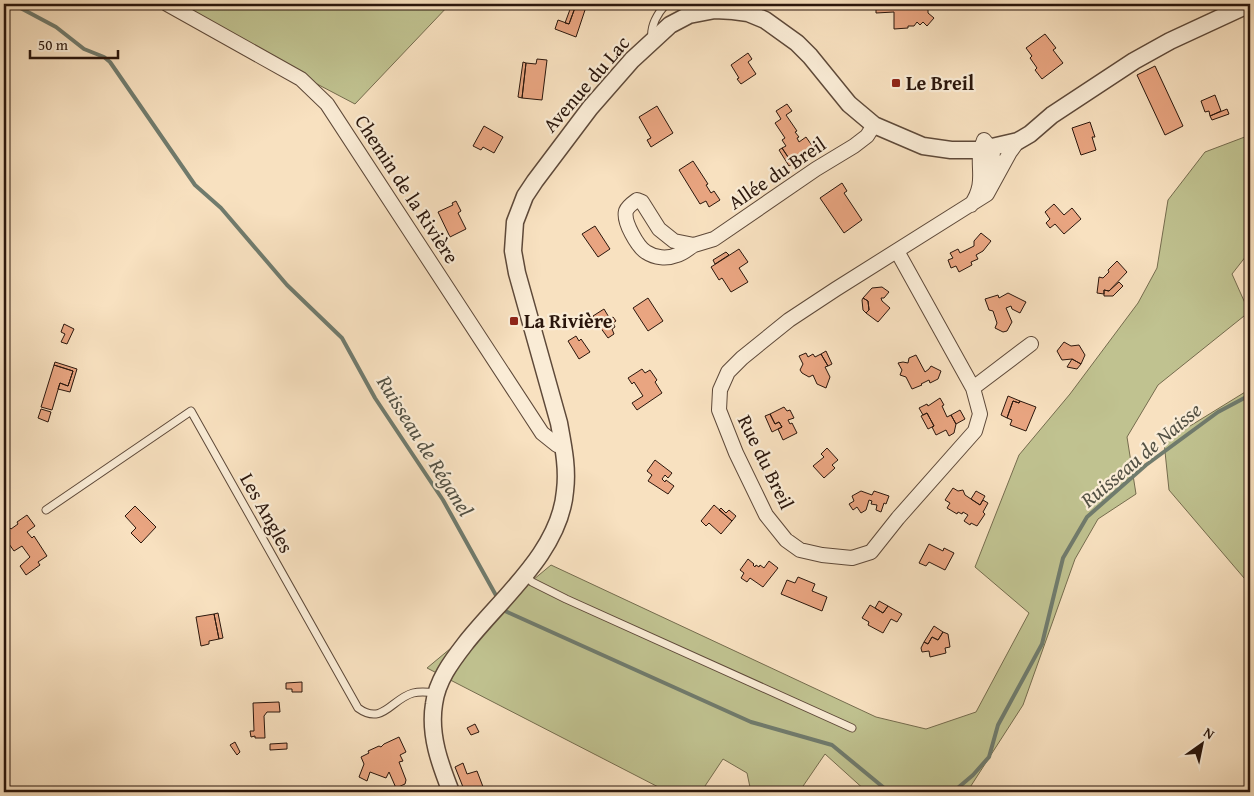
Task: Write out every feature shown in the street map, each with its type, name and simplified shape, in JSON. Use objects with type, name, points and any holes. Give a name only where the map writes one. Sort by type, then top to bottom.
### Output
[{"type":"street","name":"Chemin de la Rivière","points":[[167,4],[301,79],[327,104],[542,432],[557,445],[563,446]]},
{"type":"street","name":"Avenue du Lac","points":[[451,792],[439,761],[434,739],[433,719],[436,693],[440,682],[457,655],[525,575],[546,545],[562,508],[566,478],[563,446],[558,423],[517,273],[513,251],[515,222],[525,196],[567,137],[652,40],[670,25],[689,15],[715,10],[747,9],[766,20],[797,43],[849,104],[874,124],[923,146],[950,150],[1018,142],[1052,115],[1134,61],[1170,41],[1250,4]]},
{"type":"street","name":"Avenue du Lac","points":[[985,146],[1002,135],[1052,115]]},
{"type":"street","name":"Allée du Breil","points":[[694,245],[674,241],[659,229],[642,202],[637,200],[626,210],[626,220],[633,236],[645,252],[660,258],[678,255],[694,245],[714,239],[816,169],[854,146],[867,136],[874,124]]},
{"type":"street","name":"Rue du Breil","points":[[897,252],[973,388],[980,414],[975,431],[898,518],[871,552],[852,558],[822,556],[800,550],[786,540],[766,515],[736,453],[720,410],[720,390],[728,372],[742,358],[789,320],[987,194],[1010,152],[1018,142]]},
{"type":"street","points":[[985,146],[994,156],[991,186]]},
{"type":"street","points":[[970,205],[977,195],[981,183],[985,146]]},
{"type":"street","points":[[973,388],[1031,344]]},
{"type":"lane","points":[[652,40],[651,32],[656,17],[666,4]]},
{"type":"lane","name":"Les Angles","points":[[46,510],[191,411],[358,708],[367,715],[375,715],[411,693],[436,693]]},
{"type":"lane","points":[[525,575],[532,582],[566,599],[852,728]]},
{"type":"green space","points":[[165,4],[450,4],[355,104]]},
{"type":"green space","points":[[1250,135],[1250,251],[1232,274],[1249,312],[1158,385],[1127,437],[1136,494],[1098,519],[1075,559],[1023,705],[967,792],[867,792],[825,754],[799,792],[751,792],[747,773],[723,759],[701,792],[668,792],[427,668],[551,565],[876,717],[926,729],[976,712],[1029,613],[975,567],[1019,455],[1070,394],[1138,303],[1157,268],[1168,200],[1205,152]]},
{"type":"green space","points":[[1250,389],[1250,585],[1169,490],[1164,442]]},
{"type":"building","points":[[572,4],[576,5],[569,24],[565,23]]},
{"type":"building","points":[[573,4],[587,4],[576,37],[555,29],[558,20],[569,24],[576,5]]},
{"type":"building","points":[[876,4],[932,4],[928,9],[928,13],[934,18],[927,26],[923,22],[920,25],[917,22],[914,26],[908,26],[908,28],[894,29],[894,12],[876,13]]},
{"type":"building","points":[[1045,34],[1056,48],[1053,50],[1063,63],[1042,79],[1035,70],[1037,68],[1026,48]]},
{"type":"building","points":[[748,53],[752,59],[748,62],[756,74],[741,84],[731,65]]},
{"type":"building","points":[[537,59],[547,60],[542,100],[522,98],[526,63],[536,64]]},
{"type":"building","points":[[523,62],[526,63],[522,98],[518,97]]},
{"type":"building","points":[[1155,66],[1183,126],[1165,135],[1137,75]]},
{"type":"building","points":[[1215,95],[1221,111],[1210,116],[1209,111],[1205,112],[1201,101]]},
{"type":"building","points":[[787,104],[792,111],[786,115],[797,131],[795,132],[799,137],[797,138],[799,142],[806,137],[813,147],[794,160],[791,156],[788,157],[782,148],[786,146],[782,140],[785,138],[775,123],[781,119],[776,111]]},
{"type":"building","points":[[657,106],[673,133],[651,147],[647,140],[651,138],[639,117]]},
{"type":"building","points":[[1227,109],[1229,114],[1212,120],[1210,116]]},
{"type":"building","points":[[1090,122],[1095,137],[1092,137],[1096,150],[1081,155],[1072,128]]},
{"type":"building","points":[[484,126],[503,137],[494,153],[483,147],[481,150],[473,146]]},
{"type":"building","points":[[782,148],[788,157],[791,156],[795,162],[789,166],[779,150]]},
{"type":"building","points":[[693,161],[708,184],[706,185],[711,193],[714,191],[720,200],[709,207],[706,201],[700,204],[679,170]]},
{"type":"building","points":[[842,183],[847,191],[844,193],[862,220],[844,233],[820,198]]},
{"type":"building","points":[[456,201],[461,211],[458,213],[466,229],[450,237],[438,212],[453,205],[452,203]]},
{"type":"building","points":[[1054,204],[1064,215],[1072,208],[1081,219],[1064,234],[1055,224],[1050,228],[1046,223],[1050,219],[1045,212]]},
{"type":"building","points":[[595,226],[610,249],[598,257],[582,234]]},
{"type":"building","points":[[981,233],[991,241],[983,251],[976,255],[978,259],[971,262],[972,265],[959,272],[956,266],[951,268],[948,260],[953,258],[950,253],[958,249],[960,253],[974,246],[974,241]]},
{"type":"building","points":[[739,249],[748,262],[739,268],[748,282],[731,292],[722,278],[719,280],[711,267]]},
{"type":"building","points":[[726,252],[729,255],[715,264],[713,260]]},
{"type":"building","points":[[1117,261],[1127,272],[1109,291],[1104,290],[1104,294],[1097,293],[1099,277],[1103,278]]},
{"type":"building","points":[[1119,282],[1123,286],[1113,296],[1104,296],[1104,290],[1109,291]]},
{"type":"building","points":[[882,287],[889,292],[884,298],[881,298],[882,301],[890,308],[878,322],[866,313],[869,310],[868,301],[863,298],[872,288]]},
{"type":"building","points":[[1008,293],[1026,302],[1020,313],[1012,309],[1011,306],[1006,308],[1012,322],[1007,331],[1003,332],[995,328],[997,323],[993,311],[989,310],[985,299],[998,295],[999,298]]},
{"type":"building","points":[[648,298],[663,321],[648,331],[633,308]]},
{"type":"building","points":[[863,298],[868,301],[869,310],[866,313],[863,310]]},
{"type":"building","points":[[604,309],[610,319],[613,317],[616,321],[613,323],[615,327],[612,329],[614,334],[608,338],[600,327],[598,328],[593,316]]},
{"type":"building","points":[[64,324],[74,329],[67,344],[61,342],[65,334],[61,332]]},
{"type":"building","points":[[576,336],[579,341],[581,339],[590,352],[579,359],[568,341]]},
{"type":"building","points":[[1064,342],[1071,346],[1079,345],[1085,355],[1081,364],[1072,359],[1062,360],[1057,351]]},
{"type":"building","points":[[826,351],[832,364],[828,366],[821,354]]},
{"type":"building","points":[[806,353],[808,357],[813,354],[815,357],[821,354],[828,366],[825,367],[830,377],[826,388],[817,384],[813,375],[809,377],[800,370],[803,364],[799,356]]},
{"type":"building","points":[[916,355],[925,372],[931,366],[941,371],[938,379],[930,383],[929,380],[912,389],[906,377],[900,375],[902,370],[898,363],[908,363],[909,358]]},
{"type":"building","points":[[1072,359],[1081,364],[1077,369],[1067,367]]},
{"type":"building","points":[[55,362],[77,369],[70,392],[58,389],[60,383],[68,386],[73,371],[54,365]]},
{"type":"building","points":[[54,365],[73,371],[68,386],[60,383],[52,410],[41,407]]},
{"type":"building","points":[[642,369],[645,373],[650,370],[657,380],[655,382],[662,393],[637,410],[632,403],[643,396],[634,382],[632,384],[628,378]]},
{"type":"building","points":[[1008,396],[1020,401],[1019,403],[1013,401],[1007,418],[1001,415]]},
{"type":"building","points":[[940,398],[947,417],[951,415],[956,424],[954,433],[949,436],[946,430],[936,435],[932,427],[934,426],[927,413],[923,415],[919,408],[927,404],[928,406]]},
{"type":"building","points":[[1013,401],[1019,403],[1020,401],[1036,407],[1026,431],[1010,425],[1012,420],[1007,418]]},
{"type":"building","points":[[784,407],[787,411],[790,410],[794,418],[788,420],[790,424],[792,423],[797,433],[783,440],[778,429],[782,427],[779,422],[775,424],[770,414]]},
{"type":"building","points":[[41,409],[51,412],[48,422],[38,418]]},
{"type":"building","points":[[960,410],[965,419],[956,424],[951,415]]},
{"type":"building","points":[[927,413],[934,426],[928,429],[921,416]]},
{"type":"building","points":[[770,414],[775,424],[779,422],[782,427],[772,432],[765,416]]},
{"type":"building","points":[[827,448],[838,460],[832,465],[835,468],[824,478],[813,466],[824,457],[821,454]]},
{"type":"building","points":[[655,460],[672,473],[668,478],[665,475],[662,479],[674,486],[668,494],[648,481],[652,475],[647,471]]},
{"type":"building","points":[[953,488],[958,491],[963,490],[965,495],[980,505],[983,500],[988,503],[983,512],[985,514],[977,526],[971,523],[970,525],[964,521],[968,515],[963,512],[962,514],[958,512],[957,514],[947,508],[950,503],[945,500]]},
{"type":"building","points":[[861,491],[872,495],[874,491],[889,496],[881,512],[876,510],[877,505],[871,504],[872,501],[869,500],[866,510],[861,513],[857,507],[853,510],[849,504],[854,501],[852,496]]},
{"type":"building","points":[[976,491],[985,496],[980,505],[971,499]]},
{"type":"building","points":[[714,505],[732,521],[721,534],[709,523],[706,526],[701,521]]},
{"type":"building","points":[[135,506],[156,527],[141,543],[131,533],[136,528],[125,516]]},
{"type":"building","points":[[721,508],[726,513],[729,510],[736,516],[732,521],[719,510]]},
{"type":"building","points":[[27,515],[35,526],[27,532],[32,538],[34,536],[47,556],[38,562],[40,565],[26,575],[20,566],[30,557],[22,546],[14,551],[4,537],[4,530],[9,527],[11,529]]},
{"type":"building","points":[[929,544],[943,551],[944,548],[954,553],[945,570],[929,562],[926,566],[919,563]]},
{"type":"building","points":[[748,559],[755,567],[760,565],[764,568],[769,561],[778,568],[763,587],[750,578],[747,582],[741,578],[744,573],[740,570]]},
{"type":"building","points":[[798,577],[815,584],[812,591],[827,597],[822,611],[781,594],[787,580],[795,583]]},
{"type":"building","points":[[879,601],[888,606],[883,613],[875,608]]},
{"type":"building","points":[[870,605],[883,613],[888,606],[902,614],[897,622],[891,619],[883,633],[868,625],[869,622],[862,618]]},
{"type":"building","points":[[218,613],[223,638],[219,639],[214,614]]},
{"type":"building","points":[[214,614],[219,639],[209,641],[209,644],[201,646],[196,617]]},
{"type":"building","points":[[934,626],[943,632],[938,640],[932,637],[928,644],[924,642]]},
{"type":"building","points":[[943,632],[948,634],[950,647],[945,648],[946,653],[930,657],[929,651],[922,652],[921,648],[924,642],[928,644],[932,637],[938,640]]},
{"type":"building","points":[[302,682],[302,692],[292,692],[292,689],[286,689],[286,683]]},
{"type":"building","points":[[279,702],[280,712],[267,712],[264,716],[265,738],[251,737],[250,731],[254,731],[253,703]]},
{"type":"building","points":[[475,724],[479,732],[471,735],[467,728]]},
{"type":"building","points":[[399,737],[406,752],[400,755],[403,761],[399,762],[406,780],[405,784],[396,788],[389,772],[386,778],[370,772],[367,781],[359,777],[364,764],[361,757],[369,753],[368,751],[379,746],[381,747]]},
{"type":"building","points":[[235,742],[240,752],[237,755],[230,745]]},
{"type":"building","points":[[287,743],[287,749],[270,750],[270,744]]},
{"type":"building","points":[[463,763],[467,774],[477,771],[485,792],[465,792],[455,767]]},
{"type":"waterway","name":"Ruisseau de Réganel","points":[[13,4],[56,27],[84,49],[104,57],[110,62],[195,185],[221,208],[287,285],[342,338],[375,398],[443,500],[498,599]]},
{"type":"waterway","name":"Ruisseau de Naisse","points":[[953,792],[973,775],[989,757],[998,725],[1042,644],[1063,558],[1087,517],[1146,465],[1218,412],[1250,395]]},
{"type":"waterway","name":"Ruisseau de Réganel","points":[[503,607],[505,611],[751,722],[832,745],[889,792]]},
{"type":"place","name":"Le Breil","points":[[896,83]]},
{"type":"place","name":"La Rivière","points":[[514,321]]}]
